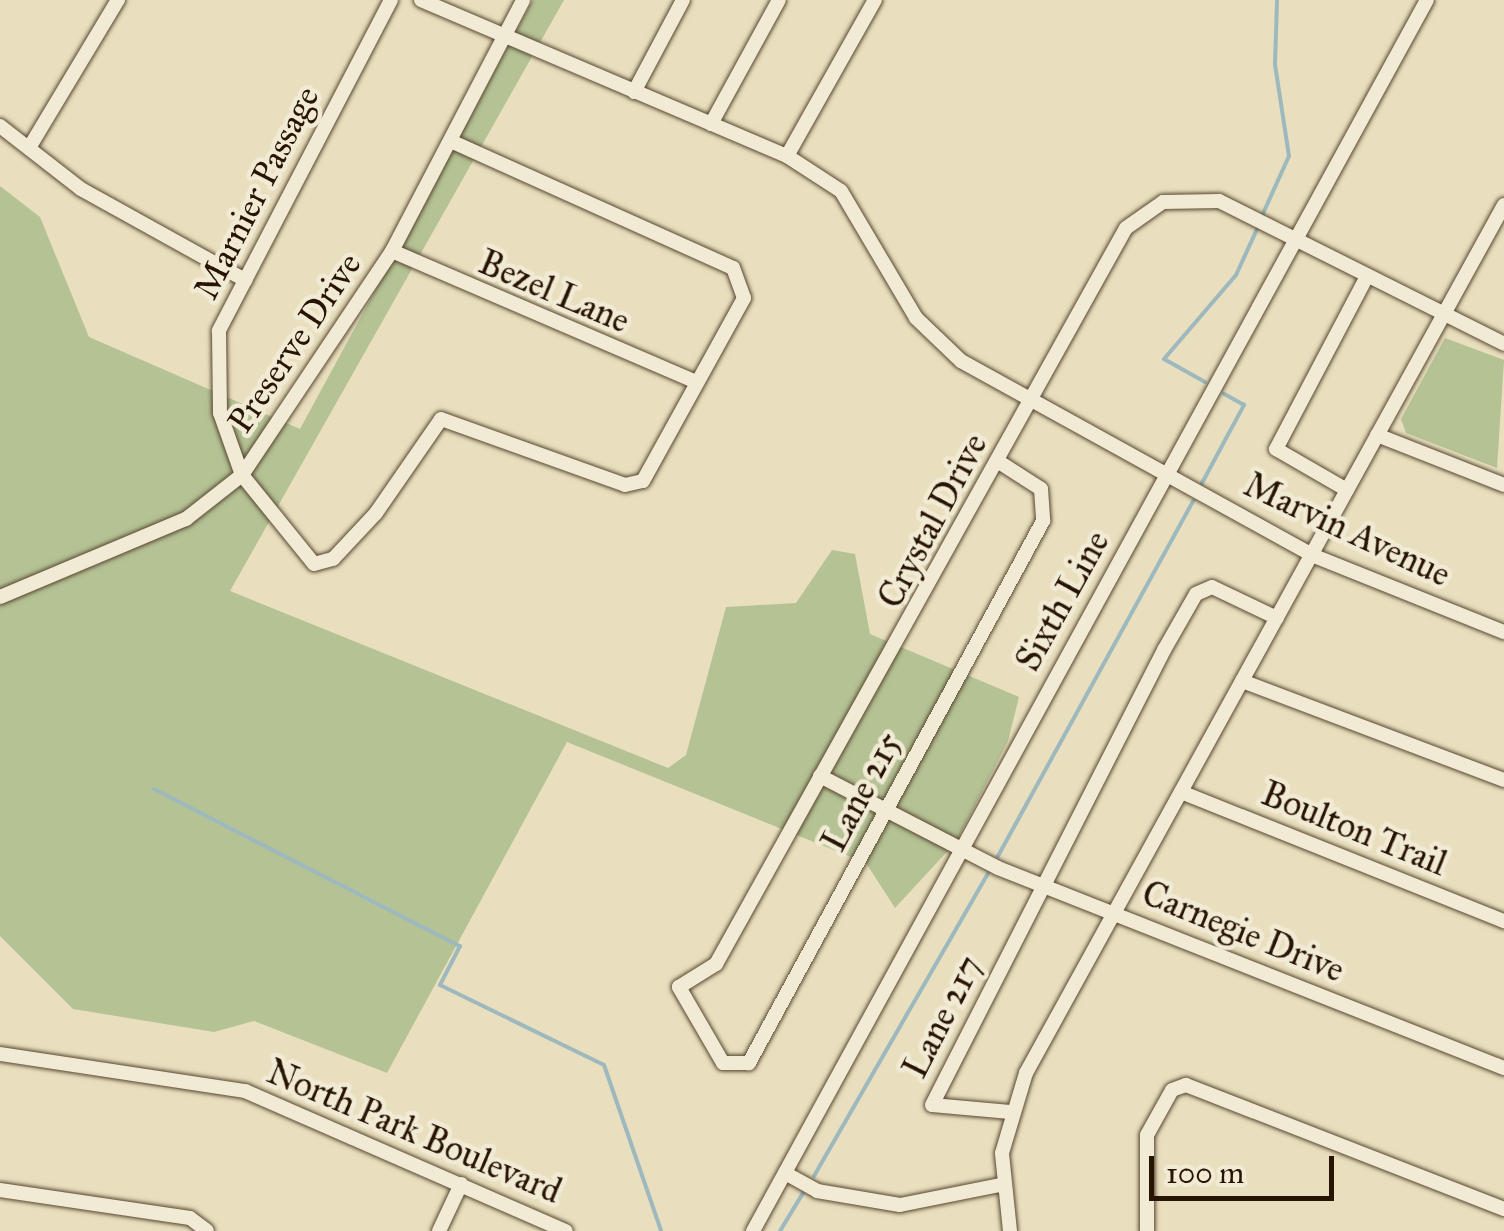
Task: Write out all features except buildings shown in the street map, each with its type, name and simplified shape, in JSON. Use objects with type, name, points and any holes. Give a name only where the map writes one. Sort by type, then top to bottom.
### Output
[{"type":"street","points":[[29,148],[118,0]]},
{"type":"street","name":"Marnier Passage","points":[[391,0],[219,331],[220,413],[242,474],[303,559],[323,564],[376,514],[441,419],[636,485],[744,298],[739,273],[450,141]]},
{"type":"street","name":"Marvin Avenue","points":[[420,0],[787,156],[841,190],[934,338],[1030,402],[1312,555],[1504,632]]},
{"type":"street","name":"Preserve Drive","points":[[0,597],[186,519],[242,474],[392,250],[523,0]]},
{"type":"street","points":[[634,92],[683,0]]},
{"type":"street","points":[[711,124],[780,0]]},
{"type":"street","points":[[787,156],[875,0]]},
{"type":"street","name":"Sixth Line","points":[[753,1231],[1427,0]]},
{"type":"street","points":[[0,126],[154,234],[246,280]]},
{"type":"street","name":"Crystal Drive","points":[[679,987],[716,964],[1126,228],[1163,202],[1219,201],[1442,318],[1504,344]]},
{"type":"street","points":[[1010,1231],[1000,1184],[1010,1112],[1114,914],[1504,205]]},
{"type":"street","name":"Bezel Lane","points":[[392,250],[696,382]]},
{"type":"street","points":[[1347,490],[1276,448],[1366,278]]},
{"type":"street","points":[[1377,435],[1504,485]]},
{"type":"street","name":"Lane 215","points":[[679,987],[715,1057],[748,1063],[1046,512],[1041,489],[999,462]]},
{"type":"street","points":[[1044,886],[1196,594],[1212,587],[1277,618]]},
{"type":"street","points":[[1242,682],[1504,780]]},
{"type":"street","name":"Carnegie Drive","points":[[820,776],[960,850],[1044,886],[1504,1068]]},
{"type":"street","name":"Boulton Trail","points":[[1181,792],[1504,921]]},
{"type":"street","name":"Lane 217","points":[[1010,1112],[932,1105],[1044,886]]},
{"type":"street","name":"North Park Boulevard","points":[[0,1054],[245,1091],[566,1231]]},
{"type":"street","points":[[1146,1231],[1147,1136],[1172,1090],[1186,1085],[1504,1209]]},
{"type":"street","points":[[785,1173],[817,1191],[900,1205],[1000,1184]]},
{"type":"street","points":[[439,1231],[460,1184]]},
{"type":"street","points":[[0,1190],[190,1218],[207,1231]]},
{"type":"green space","points":[[533,0],[564,0],[230,591],[668,768],[686,755],[726,607],[796,603],[832,550],[855,554],[870,634],[1019,697],[1008,741],[956,842],[895,908],[866,863],[567,742],[387,1073],[254,1021],[214,1032],[73,1009],[0,936],[0,186],[40,217],[89,337],[300,429]]},
{"type":"green space","points":[[1445,338],[1504,360],[1497,468],[1406,433],[1401,419]]},
{"type":"waterway","points":[[1261,218],[1289,156],[1275,65],[1277,0]]},
{"type":"waterway","points":[[1205,382],[1164,359],[1236,275],[1258,227]]},
{"type":"waterway","points":[[1202,483],[1244,405],[1224,394]]},
{"type":"waterway","points":[[998,856],[1193,501]]},
{"type":"waterway","points":[[154,789],[460,946],[440,985],[604,1065],[661,1231]]},
{"type":"waterway","points":[[814,1176],[988,874]]},
{"type":"waterway","points":[[780,1231],[803,1193]]}]
